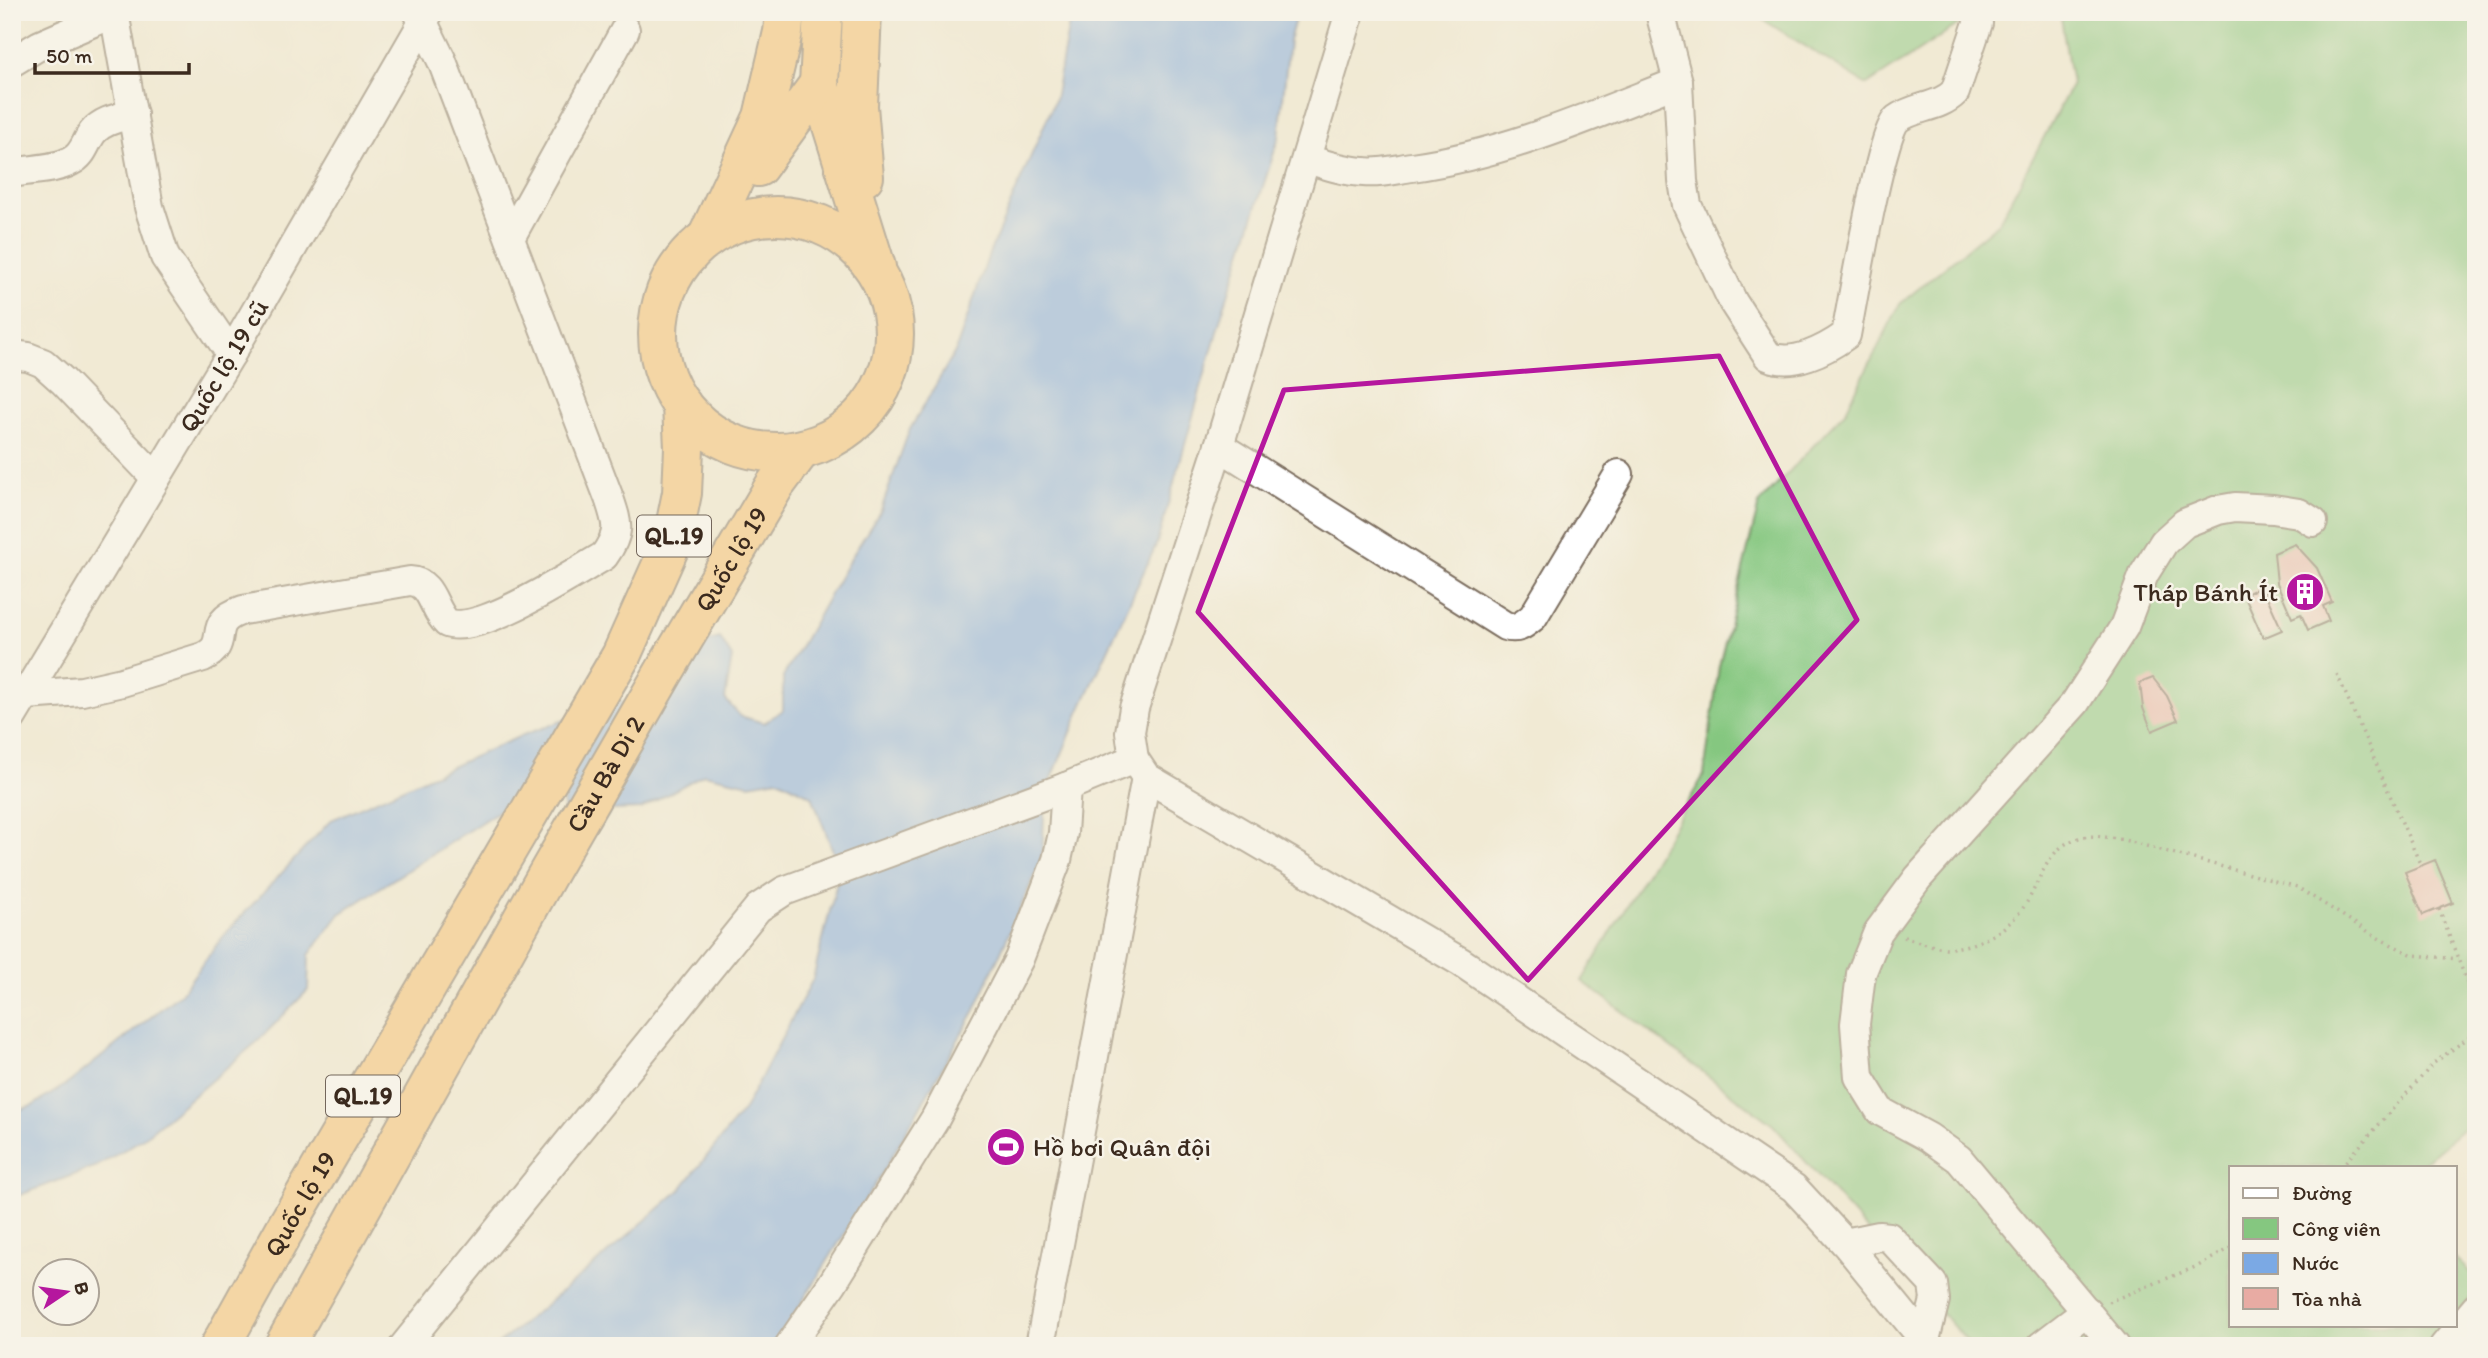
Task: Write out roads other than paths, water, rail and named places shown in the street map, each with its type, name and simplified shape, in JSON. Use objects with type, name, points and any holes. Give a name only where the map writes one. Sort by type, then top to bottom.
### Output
[{"type":"highway","points":[[707,238],[763,117],[783,32],[785,12]]},
{"type":"highway","points":[[818,84],[707,238],[680,264],[664,298],[658,335],[664,372],[682,405],[706,429],[735,445],[768,453],[801,450],[836,437],[865,413],[885,381],[894,345],[891,307],[877,272],[818,84],[822,12]]},
{"type":"highway","points":[[862,12],[858,107],[864,180],[877,272]]},
{"type":"highway","points":[[707,238],[735,222],[767,215],[799,217],[839,234],[857,247],[877,272]]},
{"type":"highway","name":"Quốc lộ 19","points":[[621,656],[672,542],[682,493],[682,405]]},
{"type":"highway","name":"Quốc lộ 19","points":[[664,672],[761,509],[801,450]]},
{"type":"highway","name":"Cầu Bà Di 2","points":[[510,847],[621,656]]},
{"type":"highway","name":"Cầu Bà Di 2","points":[[547,875],[664,672]]},
{"type":"highway","name":"Quốc lộ 19","points":[[220,1346],[289,1222],[510,847]]},
{"type":"highway","name":"Quốc lộ 19","points":[[284,1346],[547,875]]},
{"type":"street","points":[[12,62],[40,45],[114,12],[149,207],[165,257],[231,354]]},
{"type":"street","points":[[1040,1346],[1140,768],[1130,732],[1134,708],[1219,446],[1350,12]]},
{"type":"street","points":[[1660,12],[1678,82],[1683,181],[1687,205],[1733,302],[1768,356],[1777,360],[1815,352],[1846,335],[1889,129],[1896,120],[1947,101],[1955,92],[1978,23]]},
{"type":"street","points":[[19,706],[63,693],[95,689],[203,657],[212,653],[216,647],[219,628],[226,617],[243,610],[410,581],[425,585],[438,612],[447,623],[467,625],[493,618],[604,556],[615,540],[618,526],[616,519],[424,15]]},
{"type":"street","name":"Quốc lộ 19 cũ","points":[[19,706],[231,354],[424,15]]},
{"type":"street","points":[[510,238],[625,30]]},
{"type":"street","points":[[1307,159],[1367,173],[1430,164],[1483,153],[1548,133],[1678,82]]},
{"type":"street","points":[[12,173],[57,167],[73,161],[84,150],[92,133],[99,126],[133,114]]},
{"type":"street","points":[[12,355],[43,363],[156,478]]},
{"type":"street","points":[[1219,446],[1505,626],[1514,629],[1533,617],[1619,474]]},
{"type":"street","points":[[2115,1346],[1959,1159],[1928,1137],[1880,1111],[1859,1077],[1855,1024],[1861,974],[1878,932],[1918,878],[2075,703],[2124,627],[2144,574],[2164,542],[2185,523],[2218,510],[2273,509],[2299,513],[2313,523]]},
{"type":"street","points":[[404,1346],[758,908],[785,891],[1055,791],[1140,768],[1473,970],[1794,1188],[1845,1243],[1927,1343]]},
{"type":"street","points":[[789,1346],[832,1284],[935,1119],[1019,959],[1057,860],[1063,833],[1055,791]]},
{"type":"street","points":[[1845,1243],[1878,1236],[1889,1237],[1933,1284],[1935,1300],[1927,1343]]},
{"type":"street","points":[[2444,1346],[2476,1308]]},
{"type":"street","points":[[2041,1346],[2087,1311]]},
{"type":"water","points":[[1071,12],[1297,12],[1289,41],[1279,137],[1222,314],[1157,543],[1079,713],[1045,795],[1042,859],[975,1010],[886,1167],[779,1339],[772,1346],[496,1346],[680,1190],[745,1108],[813,979],[840,870],[812,796],[778,779],[749,784],[704,774],[641,809],[612,810],[587,842],[566,826],[563,798],[565,783],[540,784],[340,914],[309,955],[308,990],[258,1041],[142,1139],[97,1166],[12,1198],[12,1112],[32,1106],[70,1082],[181,993],[224,935],[331,820],[523,735],[609,704],[668,696],[691,669],[705,642],[720,638],[732,657],[725,699],[740,716],[764,723],[783,710],[783,677],[881,510],[909,431],[956,350],[989,254],[1055,100]]},
{"type":"place","name":"Tháp Bánh Ít","points":[[2305,592]]},
{"type":"place","name":"Hồ bơi Quân đội","points":[[1006,1147]]}]
